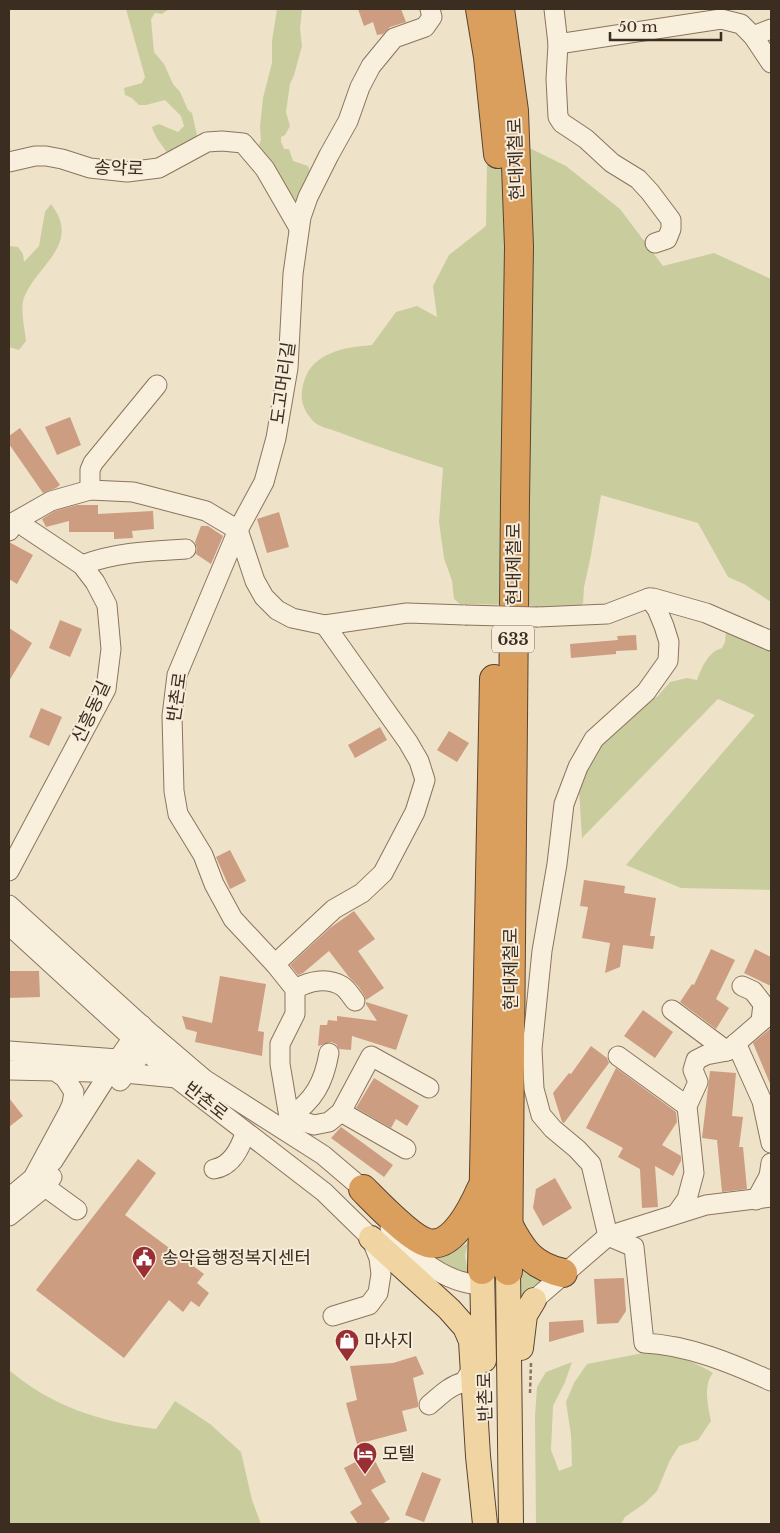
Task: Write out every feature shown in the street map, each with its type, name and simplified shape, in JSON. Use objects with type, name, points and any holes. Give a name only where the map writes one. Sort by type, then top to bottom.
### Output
[{"type":"highway","points":[[468,9],[498,144]]},
{"type":"highway","name":"현대제철로","points":[[480,9],[498,144],[503,224],[483,1183],[495,1285]]},
{"type":"highway","name":"현대제철로","points":[[495,1285],[508,1224],[514,520],[519,247],[514,111],[500,9]]},
{"type":"highway","points":[[509,9],[514,111]]},
{"type":"highway","points":[[362,1189],[415,1237],[427,1243],[435,1244],[444,1242],[457,1230],[476,1201],[483,1183]]},
{"type":"highway","points":[[508,1224],[529,1258],[550,1270],[564,1273]]},
{"type":"main road","points":[[371,1238],[449,1309],[465,1327],[470,1341],[473,1368],[478,1456],[485,1524]]},
{"type":"main road","name":"반촌로","points":[[485,1524],[495,1285]]},
{"type":"main road","name":"반촌로","points":[[495,1285],[511,1524]]},
{"type":"main road","points":[[519,1524],[519,1388],[522,1338],[525,1315],[534,1300]]},
{"type":"street","name":"도고머리길","points":[[238,530],[264,482],[276,438],[288,368],[293,274],[299,228],[308,197],[348,121],[360,87],[371,66],[394,38],[426,27],[432,17],[430,9]]},
{"type":"street","points":[[554,9],[558,44],[556,80],[558,116],[562,123],[586,138],[612,163],[638,179],[650,192],[670,220],[671,229],[667,239],[655,243]]},
{"type":"street","points":[[558,44],[721,19],[741,24],[753,36],[771,63]]},
{"type":"street","points":[[753,36],[771,29]]},
{"type":"street","name":"송악로","points":[[9,162],[35,156],[46,156],[90,168],[127,172],[159,168],[207,142],[222,141],[243,144],[264,169],[299,228]]},
{"type":"street","points":[[90,490],[90,470],[93,463],[157,385]]},
{"type":"street","points":[[12,526],[51,501],[90,490],[133,492],[206,511],[238,530],[255,581],[264,597],[277,610],[292,618],[325,625],[407,613],[538,617],[607,614],[649,598],[706,613],[771,641]]},
{"type":"street","name":"신흥동길","points":[[9,871],[106,689],[111,649],[106,605],[95,582],[82,565],[12,526]]},
{"type":"street","name":"반촌로","points":[[238,530],[177,675],[172,716],[174,791],[178,814],[203,855],[214,884],[233,919],[295,989]]},
{"type":"street","points":[[82,565],[102,558],[125,554],[186,549]]},
{"type":"street","points":[[608,1236],[591,1164],[541,1115],[534,1089],[532,1050],[542,951],[557,864],[564,804],[578,767],[594,739],[646,692],[668,661],[669,642],[657,609],[649,598]]},
{"type":"street","points":[[274,964],[334,910],[362,892],[383,872],[415,812],[425,780],[408,742],[325,625]]},
{"type":"street","points":[[9,905],[141,1033],[176,1078]]},
{"type":"street","points":[[9,925],[141,1033],[204,1078],[323,1155],[362,1189],[382,1220],[415,1256],[428,1266],[453,1280],[495,1285],[534,1300],[608,1236],[706,1205],[764,1198],[771,1163]]},
{"type":"street","points":[[290,1117],[280,1064],[280,1044],[295,1014],[295,989],[306,982],[328,982],[341,985],[355,1001]]},
{"type":"street","points":[[677,1213],[687,1199],[694,1174],[687,1106],[698,1082],[693,1070],[696,1060],[732,1047],[766,1017],[763,1004],[753,991],[742,986]]},
{"type":"street","points":[[672,1010],[732,1047],[762,1101],[771,1142]]},
{"type":"street","points":[[9,1216],[85,1135],[118,1068],[141,1033]]},
{"type":"street","name":"반촌로","points":[[9,1051],[176,1078],[324,1192],[371,1238]]},
{"type":"street","points":[[290,1117],[304,1107],[313,1097],[320,1083],[329,1053]]},
{"type":"street","points":[[290,1117],[314,1125],[329,1122],[341,1112],[371,1056],[429,1088]]},
{"type":"street","points":[[618,1056],[687,1106]]},
{"type":"street","points":[[9,1070],[55,1071],[118,1068]]},
{"type":"street","points":[[9,1198],[39,1183],[72,1104],[74,1092],[64,1078],[55,1071]]},
{"type":"street","points":[[341,1112],[406,1149]]},
{"type":"street","points":[[214,1169],[224,1168],[230,1162],[246,1133]]},
{"type":"street","points":[[261,1143],[308,1165],[351,1205],[404,1259],[420,1272],[467,1296],[495,1285]]},
{"type":"street","points":[[39,1183],[77,1210]]},
{"type":"street","points":[[608,1236],[634,1247],[644,1343],[665,1344],[691,1350],[771,1381]]},
{"type":"street","points":[[334,1316],[369,1305],[378,1293],[381,1274],[379,1258],[371,1238]]},
{"type":"street","points":[[429,1405],[447,1388],[464,1382],[473,1368]]},
{"type":"green space","points":[[126,9],[169,9],[162,14],[155,13],[151,19],[154,52],[164,64],[173,84],[180,92],[188,110],[192,113],[198,140],[167,153],[152,127],[159,124],[178,132],[184,126],[181,116],[165,100],[139,105],[132,98],[125,95],[124,88],[142,83],[145,77]]},
{"type":"green space","points":[[277,9],[302,9],[300,29],[302,46],[290,84],[286,112],[290,126],[285,135],[281,137],[284,149],[289,149],[293,161],[308,166],[311,173],[298,205],[285,200],[263,157],[259,145],[261,140],[260,127],[263,98],[272,63],[272,41]]},
{"type":"green space","points":[[513,140],[566,166],[620,209],[663,266],[714,253],[771,279],[771,602],[744,584],[728,577],[698,523],[601,495],[584,587],[583,603],[578,608],[460,604],[454,599],[452,581],[444,558],[439,522],[443,468],[321,426],[313,421],[305,410],[302,400],[302,388],[306,376],[311,368],[325,356],[343,349],[372,345],[396,312],[417,306],[437,317],[433,286],[449,255],[486,226],[487,162]]},
{"type":"green space","points":[[51,204],[59,218],[62,230],[60,241],[55,252],[23,300],[22,312],[26,341],[19,350],[9,347],[9,246],[18,247],[23,254],[24,262],[39,246],[45,212]]},
{"type":"green space","points":[[738,615],[753,628],[771,635],[771,890],[681,888],[626,865],[755,715],[718,699],[582,838],[579,790],[584,775],[599,748],[623,718],[658,696],[670,682],[687,678],[697,680],[709,656],[722,648],[726,632],[733,626]]},
{"type":"green space","points":[[404,1237],[448,1253],[468,1243],[465,1256],[469,1278],[450,1272]]},
{"type":"green space","points":[[515,1263],[530,1274],[547,1279],[525,1292],[520,1299]]},
{"type":"green space","points":[[643,1353],[662,1354],[680,1358],[713,1373],[707,1390],[711,1421],[698,1440],[679,1446],[670,1460],[657,1491],[645,1503],[625,1517],[621,1524],[536,1524],[535,1416],[537,1387],[546,1372],[572,1362],[565,1382],[553,1406],[551,1450],[559,1471],[572,1466],[571,1435],[566,1402],[574,1383],[587,1364]]},
{"type":"green space","points":[[9,1370],[25,1383],[59,1403],[96,1417],[136,1426],[156,1429],[175,1401],[210,1424],[241,1452],[252,1500],[261,1524],[9,1524]]},
{"type":"building","points":[[358,9],[401,9],[406,22],[390,27],[383,34],[377,35],[373,22],[364,26]]},
{"type":"building","points":[[70,417],[81,445],[57,455],[45,427]]},
{"type":"building","points":[[20,428],[60,485],[56,488],[43,493],[9,444],[9,436]]},
{"type":"building","points":[[77,505],[98,505],[98,514],[153,511],[154,529],[132,531],[133,538],[114,539],[114,532],[69,532],[69,521],[46,527],[42,519],[55,511]]},
{"type":"building","points":[[279,512],[289,547],[267,553],[257,519]]},
{"type":"building","points":[[201,526],[208,526],[223,536],[211,564],[196,554],[195,542]]},
{"type":"building","points":[[9,542],[33,555],[17,584],[9,579]]},
{"type":"building","points":[[60,620],[82,629],[70,657],[49,648]]},
{"type":"building","points":[[9,628],[32,643],[9,681]]},
{"type":"building","points":[[636,635],[637,650],[616,651],[616,654],[571,658],[570,644],[618,640],[617,636]]},
{"type":"building","points":[[41,708],[62,717],[49,746],[29,737]]},
{"type":"building","points":[[380,727],[387,740],[355,758],[348,745]]},
{"type":"building","points":[[449,731],[469,743],[457,762],[437,750]]},
{"type":"building","points":[[230,850],[246,881],[230,889],[216,857]]},
{"type":"building","points":[[584,880],[625,886],[624,893],[656,898],[650,936],[655,936],[653,949],[623,945],[620,967],[605,973],[610,943],[582,938],[588,907],[580,906]]},
{"type":"building","points":[[354,911],[375,939],[358,951],[384,988],[366,1000],[358,986],[329,951],[298,975],[290,965],[330,928]]},
{"type":"building","points":[[711,949],[735,960],[716,999],[729,1008],[716,1029],[680,1002],[692,984],[694,985]]},
{"type":"building","points":[[755,949],[771,957],[771,986],[744,973]]},
{"type":"building","points":[[9,971],[39,971],[40,997],[9,998]]},
{"type":"building","points":[[220,976],[266,984],[258,1031],[264,1032],[262,1056],[195,1042],[197,1032],[186,1029],[182,1016],[212,1023]]},
{"type":"building","points":[[366,1002],[408,1015],[396,1050],[352,1036],[351,1050],[339,1049],[336,1044],[331,1042],[318,1046],[320,1025],[327,1025],[328,1020],[337,1021],[337,1016],[377,1021]]},
{"type":"building","points":[[643,1010],[673,1032],[655,1058],[624,1036]]},
{"type":"building","points":[[771,1028],[771,1086],[753,1043]]},
{"type":"building","points":[[591,1046],[607,1058],[609,1063],[564,1123],[562,1122],[553,1093],[569,1073],[571,1074]]},
{"type":"building","points":[[616,1068],[676,1112],[677,1122],[662,1145],[681,1156],[681,1161],[673,1176],[655,1166],[658,1207],[642,1208],[640,1169],[618,1157],[623,1148],[586,1128]]},
{"type":"building","points":[[710,1071],[736,1073],[732,1116],[743,1117],[739,1147],[743,1147],[747,1189],[722,1192],[717,1140],[702,1138]]},
{"type":"building","points":[[374,1078],[419,1106],[407,1126],[396,1119],[391,1128],[356,1108]]},
{"type":"building","points":[[9,1098],[23,1116],[9,1127]]},
{"type":"building","points":[[341,1127],[393,1165],[384,1177],[331,1138]]},
{"type":"building","points":[[138,1159],[156,1173],[125,1215],[204,1274],[197,1283],[209,1293],[199,1307],[191,1301],[183,1312],[169,1300],[124,1358],[36,1290]]},
{"type":"building","points":[[555,1178],[572,1208],[543,1226],[533,1208],[536,1189]]},
{"type":"building","points":[[624,1278],[626,1311],[618,1323],[597,1324],[594,1279]]},
{"type":"building","points":[[583,1320],[584,1332],[549,1342],[549,1322]]},
{"type":"building","points":[[416,1356],[424,1374],[413,1378],[418,1407],[402,1411],[407,1431],[365,1442],[386,1482],[371,1490],[390,1519],[382,1524],[358,1524],[350,1512],[362,1504],[344,1468],[361,1459],[346,1403],[357,1400],[350,1366],[393,1363]]},
{"type":"building","points":[[422,1472],[441,1479],[424,1522],[405,1515]]},
{"type":"place","name":"송악읍행정복지센터","points":[[144,1279]]},
{"type":"place","name":"마사지","points":[[347,1362]]},
{"type":"place","name":"모텔","points":[[365,1475]]}]
